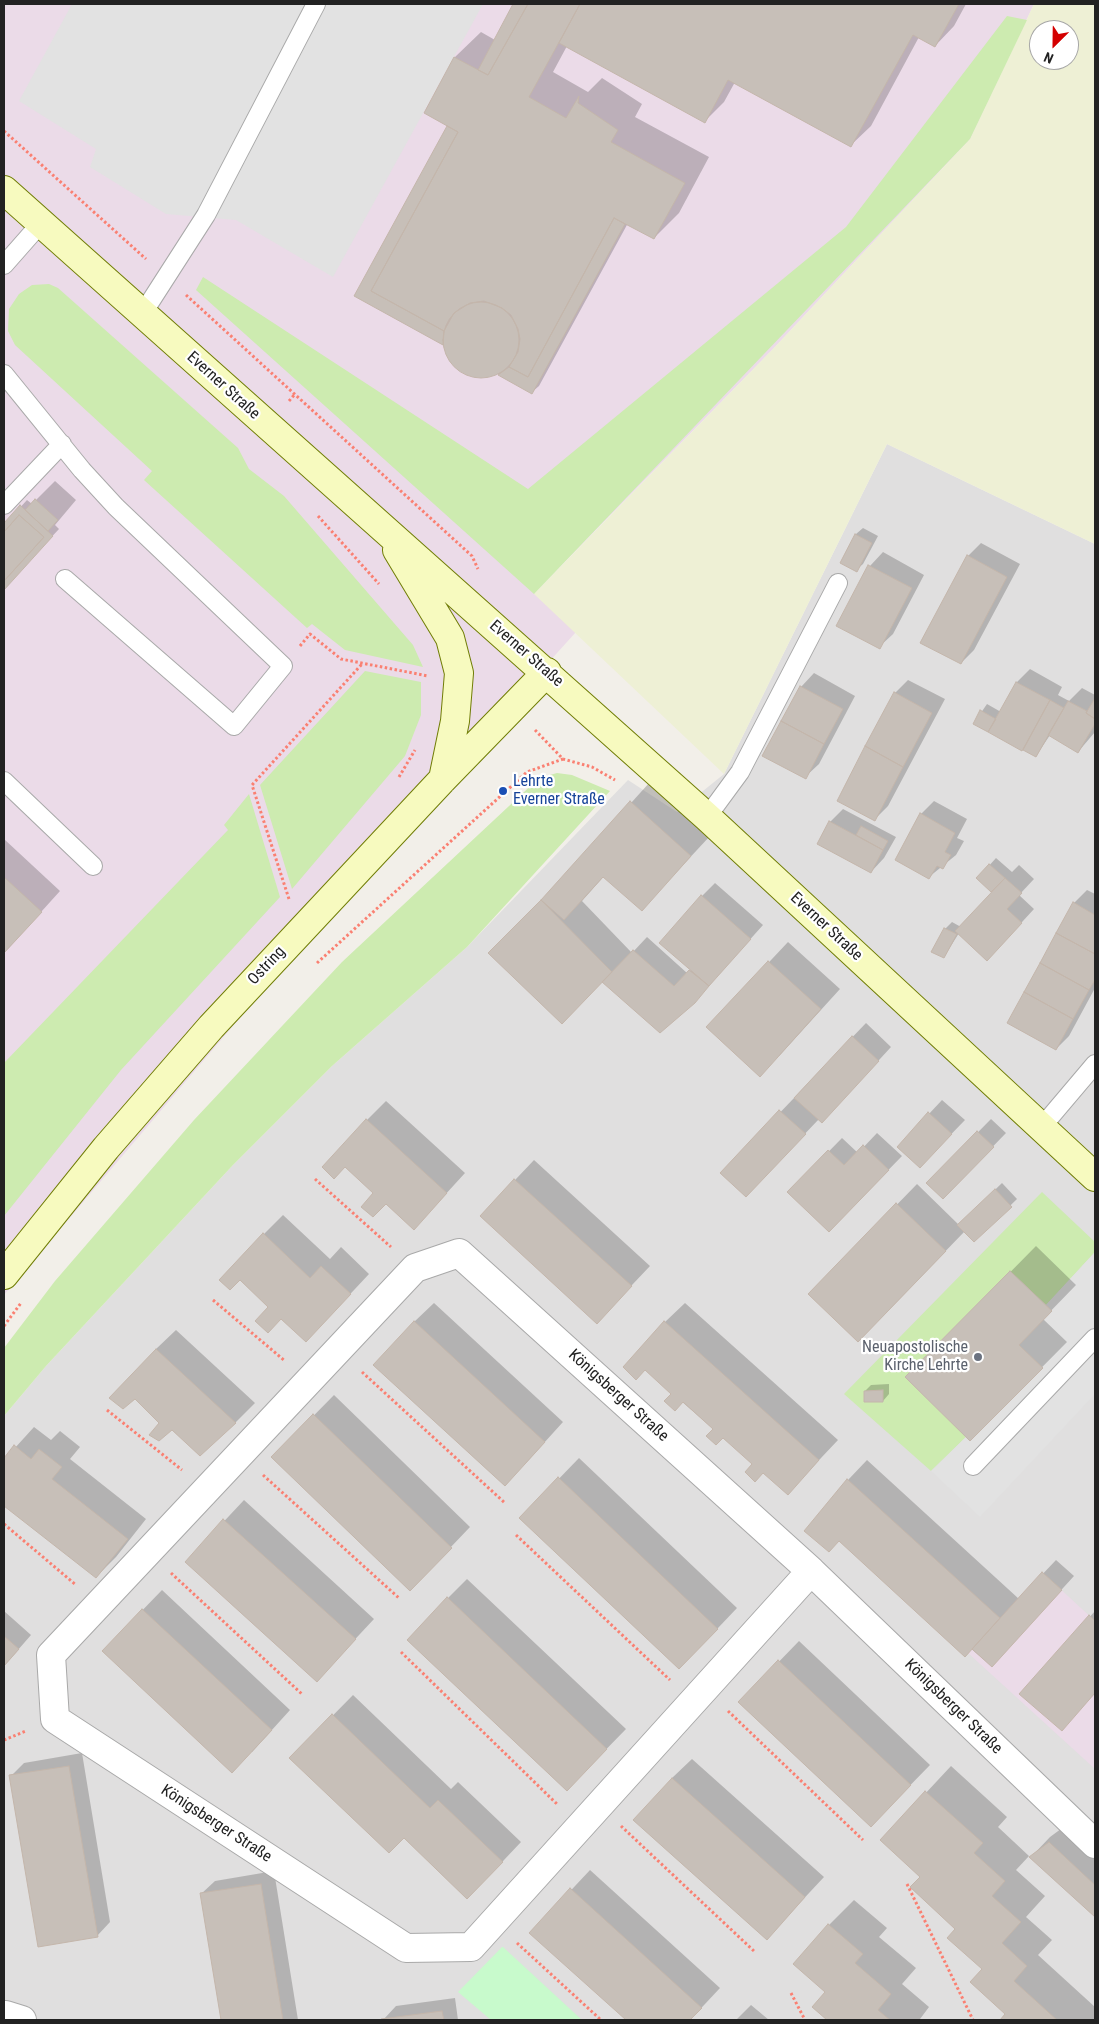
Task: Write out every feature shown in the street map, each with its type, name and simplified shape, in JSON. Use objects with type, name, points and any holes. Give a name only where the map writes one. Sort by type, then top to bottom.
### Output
[{"type":"street","name":"Everner Straße","points":[[4,190],[267,426],[382,524],[547,672],[707,817],[1040,1129],[1095,1177]]},
{"type":"street","points":[[382,524],[450,638],[458,673],[455,721],[443,779]]},
{"type":"street","name":"Ostring","points":[[4,1275],[106,1148],[205,1034],[443,779],[547,672]]},
{"type":"street","name":"Königsberger Straße","points":[[811,1571],[471,1947],[406,1948],[55,1719],[51,1655],[415,1268],[459,1253],[811,1571],[1095,1844]]},
{"type":"lane","points":[[143,313],[206,215],[316,4]]},
{"type":"lane","points":[[4,265],[42,223]]},
{"type":"lane","points":[[6,378],[82,470],[116,507],[283,666],[234,726],[66,579]]},
{"type":"lane","points":[[4,505],[62,444]]},
{"type":"lane","points":[[707,817],[740,772],[838,583]]},
{"type":"lane","points":[[4,781],[94,866]]},
{"type":"lane","points":[[1040,1129],[1095,1064]]},
{"type":"lane","points":[[972,1466],[1095,1338]]},
{"type":"path","points":[[4,131],[472,556],[479,572],[478,612]]},
{"type":"path","points":[[318,515],[382,588]]},
{"type":"path","points":[[283,666],[310,634],[341,659],[432,677],[431,669]]},
{"type":"path","points":[[290,902],[252,785],[363,663]]},
{"type":"path","points":[[310,969],[527,772],[563,759]]},
{"type":"path","points":[[315,1179],[415,1268]]},
{"type":"path","points":[[214,1300],[308,1381]]},
{"type":"path","points":[[4,1326],[22,1303]]},
{"type":"path","points":[[337,1349],[505,1503]]},
{"type":"path","points":[[107,1410],[206,1489]]},
{"type":"path","points":[[239,1454],[400,1599]]},
{"type":"path","points":[[4,1524],[99,1604]]},
{"type":"path","points":[[516,1535],[863,1840]]},
{"type":"path","points":[[148,1552],[303,1695]]},
{"type":"path","points":[[402,1652],[580,1826]]},
{"type":"path","points":[[599,1805],[755,1952]]},
{"type":"path","points":[[907,1884],[972,2020]]},
{"type":"path","points":[[494,1922],[601,2020]]},
{"type":"path","points":[[791,1992],[805,2020]]},
{"type":"shaded area","points":[[4,4],[1034,4],[970,139],[774,348],[534,593],[576,632],[443,779],[4,1295]]},
{"type":"shaded area","points":[[72,4],[483,4],[333,277],[236,220],[166,214],[90,167],[96,149],[19,101]]},
{"type":"shaded area","points":[[887,444],[1095,544],[1095,2020],[4,2020],[4,1416],[46,1366],[233,1165],[332,1066],[467,947],[628,780],[677,812],[724,774]]},
{"type":"shaded area","points":[[1095,1252],[1095,1394],[980,1517],[931,1471],[966,1437],[971,1441],[1043,1368],[1019,1345],[1052,1311],[1046,1305]]},
{"type":"shaded area","points":[[1042,1572],[1095,1621],[1095,1769],[968,1653]]},
{"type":"green space","points":[[1034,4],[1095,4],[1095,544],[887,444],[724,774],[534,594],[774,348],[970,139]]},
{"type":"green space","points":[[1007,16],[1027,20],[970,139],[534,594],[196,290],[203,277],[528,489],[846,227]]},
{"type":"green space","points":[[49,284],[58,288],[238,448],[249,469],[284,496],[413,645],[423,667],[345,650],[312,624],[307,628],[144,480],[152,471],[15,345],[8,331],[9,309],[19,294],[32,285]]},
{"type":"green space","points":[[365,671],[421,682],[421,715],[405,756],[292,889],[260,785]]},
{"type":"green space","points":[[557,773],[572,775],[610,791],[467,947],[332,1066],[233,1165],[46,1366],[4,1416],[4,1348],[55,1281],[194,1120],[342,962],[539,778]]},
{"type":"green space","points":[[249,794],[280,897],[121,1070],[4,1216],[4,1063],[228,830],[224,825]]},
{"type":"green space","points":[[1042,1192],[1095,1242],[1095,1252],[1046,1305],[1010,1271],[905,1377],[966,1437],[931,1471],[844,1394]]},
{"type":"green space","points":[[502,1947],[582,2020],[491,2020],[458,1992]]},
{"type":"building","points":[[513,4],[528,4],[488,75],[478,70]]},
{"type":"building","points":[[528,4],[580,4],[529,97],[566,118],[579,96],[578,103],[618,130],[611,142],[685,183],[654,239],[614,218],[528,377],[509,367],[518,352],[520,339],[518,329],[511,315],[502,308],[484,301],[470,303],[454,313],[444,331],[371,291],[458,132],[424,113],[454,57],[488,75]]},
{"type":"building","points":[[580,4],[959,4],[935,47],[913,35],[851,147],[728,80],[705,123],[559,43]]},
{"type":"building","points":[[447,126],[458,132],[371,291],[444,331],[443,345],[354,296]]},
{"type":"building","points":[[614,218],[625,224],[532,394],[498,375],[509,367],[528,377]]},
{"type":"building","points":[[474,302],[488,302],[502,308],[513,319],[519,333],[516,355],[508,367],[488,378],[474,378],[460,372],[449,361],[443,347],[443,333],[449,319],[460,308]]},
{"type":"building","points":[[35,499],[58,520],[48,531],[25,510]]},
{"type":"building","points":[[20,505],[53,536],[4,590],[4,581],[44,537],[19,515],[4,532],[4,523]]},
{"type":"building","points":[[19,515],[44,537],[4,581],[4,532]]},
{"type":"building","points":[[855,534],[872,543],[857,572],[840,563]]},
{"type":"building","points":[[967,555],[1007,577],[961,664],[920,643]]},
{"type":"building","points":[[868,565],[912,588],[880,649],[836,626]]},
{"type":"building","points":[[1016,682],[1050,700],[1022,751],[988,732]]},
{"type":"building","points":[[800,686],[843,709],[824,744],[781,721]]},
{"type":"building","points":[[894,692],[932,713],[903,767],[865,746]]},
{"type":"building","points":[[1095,698],[1095,719],[1086,713]]},
{"type":"building","points":[[1050,700],[1064,708],[1036,757],[1023,750]]},
{"type":"building","points":[[1068,701],[1087,711],[1086,713],[1095,719],[1095,724],[1078,753],[1048,735]]},
{"type":"building","points":[[980,710],[996,719],[988,732],[973,724]]},
{"type":"building","points":[[781,721],[824,744],[806,779],[762,756]]},
{"type":"building","points":[[865,746],[903,767],[875,821],[837,801]]},
{"type":"building","points":[[630,801],[691,856],[642,911],[603,877],[564,920],[541,900]]},
{"type":"building","points":[[920,813],[955,833],[945,852],[951,855],[943,869],[937,866],[929,879],[895,860]]},
{"type":"building","points":[[829,821],[883,850],[871,873],[817,844]]},
{"type":"building","points":[[861,826],[888,841],[883,850],[856,835]]},
{"type":"building","points":[[989,864],[1005,878],[991,892],[976,878]]},
{"type":"building","points":[[4,877],[42,912],[4,953]]},
{"type":"building","points":[[1005,878],[1022,893],[1007,909],[1022,923],[987,961],[955,931]]},
{"type":"building","points":[[701,895],[751,939],[709,986],[659,943]]},
{"type":"building","points":[[541,900],[612,972],[562,1024],[488,953]]},
{"type":"building","points":[[1073,902],[1095,915],[1095,954],[1056,933]]},
{"type":"building","points":[[944,928],[957,934],[944,958],[931,952]]},
{"type":"building","points":[[1056,933],[1095,954],[1095,980],[1089,990],[1040,963]]},
{"type":"building","points":[[633,950],[674,986],[689,970],[709,986],[695,1003],[660,1033],[602,982]]},
{"type":"building","points":[[768,961],[821,1009],[760,1077],[706,1027]]},
{"type":"building","points":[[1040,963],[1089,990],[1073,1019],[1024,992]]},
{"type":"building","points":[[1024,992],[1073,1019],[1056,1050],[1007,1023]]},
{"type":"building","points":[[852,1036],[879,1061],[822,1123],[794,1098]]},
{"type":"building","points":[[779,1110],[806,1134],[746,1197],[720,1173]]},
{"type":"building","points":[[928,1112],[952,1134],[920,1168],[897,1147]]},
{"type":"building","points":[[366,1119],[447,1193],[414,1230],[386,1204],[373,1217],[361,1207],[373,1193],[345,1167],[334,1179],[322,1167]]},
{"type":"building","points":[[977,1131],[994,1147],[943,1199],[926,1183]]},
{"type":"building","points":[[863,1145],[889,1170],[829,1232],[787,1192],[828,1150],[844,1165]]},
{"type":"building","points":[[514,1179],[632,1286],[597,1324],[480,1216]]},
{"type":"building","points":[[995,1189],[1012,1207],[974,1242],[957,1225]]},
{"type":"building","points":[[896,1203],[946,1251],[858,1342],[808,1294]]},
{"type":"building","points":[[263,1233],[310,1278],[321,1266],[351,1294],[306,1342],[281,1319],[268,1333],[255,1321],[268,1307],[240,1280],[230,1290],[219,1280]]},
{"type":"building","name":"Neuapostolische Kirche Lehrte","points":[[1010,1271],[1052,1311],[1019,1345],[1043,1368],[970,1441],[905,1377]]},
{"type":"building","points":[[414,1321],[545,1442],[505,1486],[373,1365]]},
{"type":"building","points":[[664,1321],[819,1460],[788,1495],[763,1473],[755,1482],[745,1472],[752,1464],[723,1438],[716,1445],[706,1436],[713,1429],[683,1402],[675,1411],[664,1401],[671,1394],[645,1370],[636,1380],[623,1367]]},
{"type":"building","points":[[156,1349],[236,1423],[200,1456],[172,1430],[159,1441],[149,1435],[159,1423],[135,1399],[123,1409],[109,1398]]},
{"type":"building","points":[[883,1390],[883,1402],[864,1402],[864,1391]]},
{"type":"building","points":[[313,1414],[452,1548],[410,1591],[271,1457]]},
{"type":"building","points":[[14,1445],[31,1459],[39,1449],[62,1467],[52,1479],[128,1539],[96,1578],[4,1506],[4,1458]]},
{"type":"building","points":[[558,1477],[718,1629],[679,1669],[519,1518]]},
{"type":"building","points":[[847,1479],[1000,1618],[965,1657],[839,1541],[829,1552],[804,1531]]},
{"type":"building","points":[[223,1519],[356,1639],[317,1682],[185,1562]]},
{"type":"building","points":[[1042,1572],[1062,1590],[992,1667],[972,1649]]},
{"type":"building","points":[[447,1597],[607,1749],[567,1791],[407,1640]]},
{"type":"building","points":[[142,1609],[272,1730],[232,1773],[102,1651]]},
{"type":"building","points":[[1089,1615],[1095,1621],[1095,1693],[1062,1731],[1019,1694]]},
{"type":"building","points":[[4,1636],[19,1649],[4,1666]]},
{"type":"building","points":[[778,1660],[911,1785],[871,1827],[738,1702]]},
{"type":"building","points":[[332,1714],[430,1808],[438,1800],[503,1862],[467,1899],[404,1838],[389,1853],[289,1758]]},
{"type":"building","points":[[69,1766],[98,1937],[38,1947],[9,1775]]},
{"type":"building","points":[[672,1778],[805,1897],[767,1940],[633,1820]]},
{"type":"building","points":[[925,1791],[983,1843],[974,1853],[1005,1881],[992,1896],[1021,1922],[1002,1943],[1027,1966],[1014,1981],[1057,2020],[1000,2020],[1005,2014],[970,1982],[982,1969],[947,1938],[955,1929],[910,1887],[920,1877],[880,1840]]},
{"type":"building","points":[[1049,1842],[1095,1885],[1095,1917],[1029,1857]]},
{"type":"building","points":[[261,1884],[283,2020],[221,2020],[200,1893]]},
{"type":"building","points":[[570,1888],[702,2008],[690,2020],[626,2020],[529,1933]]},
{"type":"building","points":[[828,1924],[863,1954],[855,1963],[891,1994],[878,2010],[890,2020],[827,2020],[812,2007],[825,1992],[793,1964]]},
{"type":"building","points":[[442,2011],[444,2020],[381,2020],[381,2019]]},
{"type":"place","name":"Lehrte Everner Straße","points":[[503,791]]},
{"type":"place","name":"Neuapostolische Kirche Lehrte","points":[[978,1357]]}]
